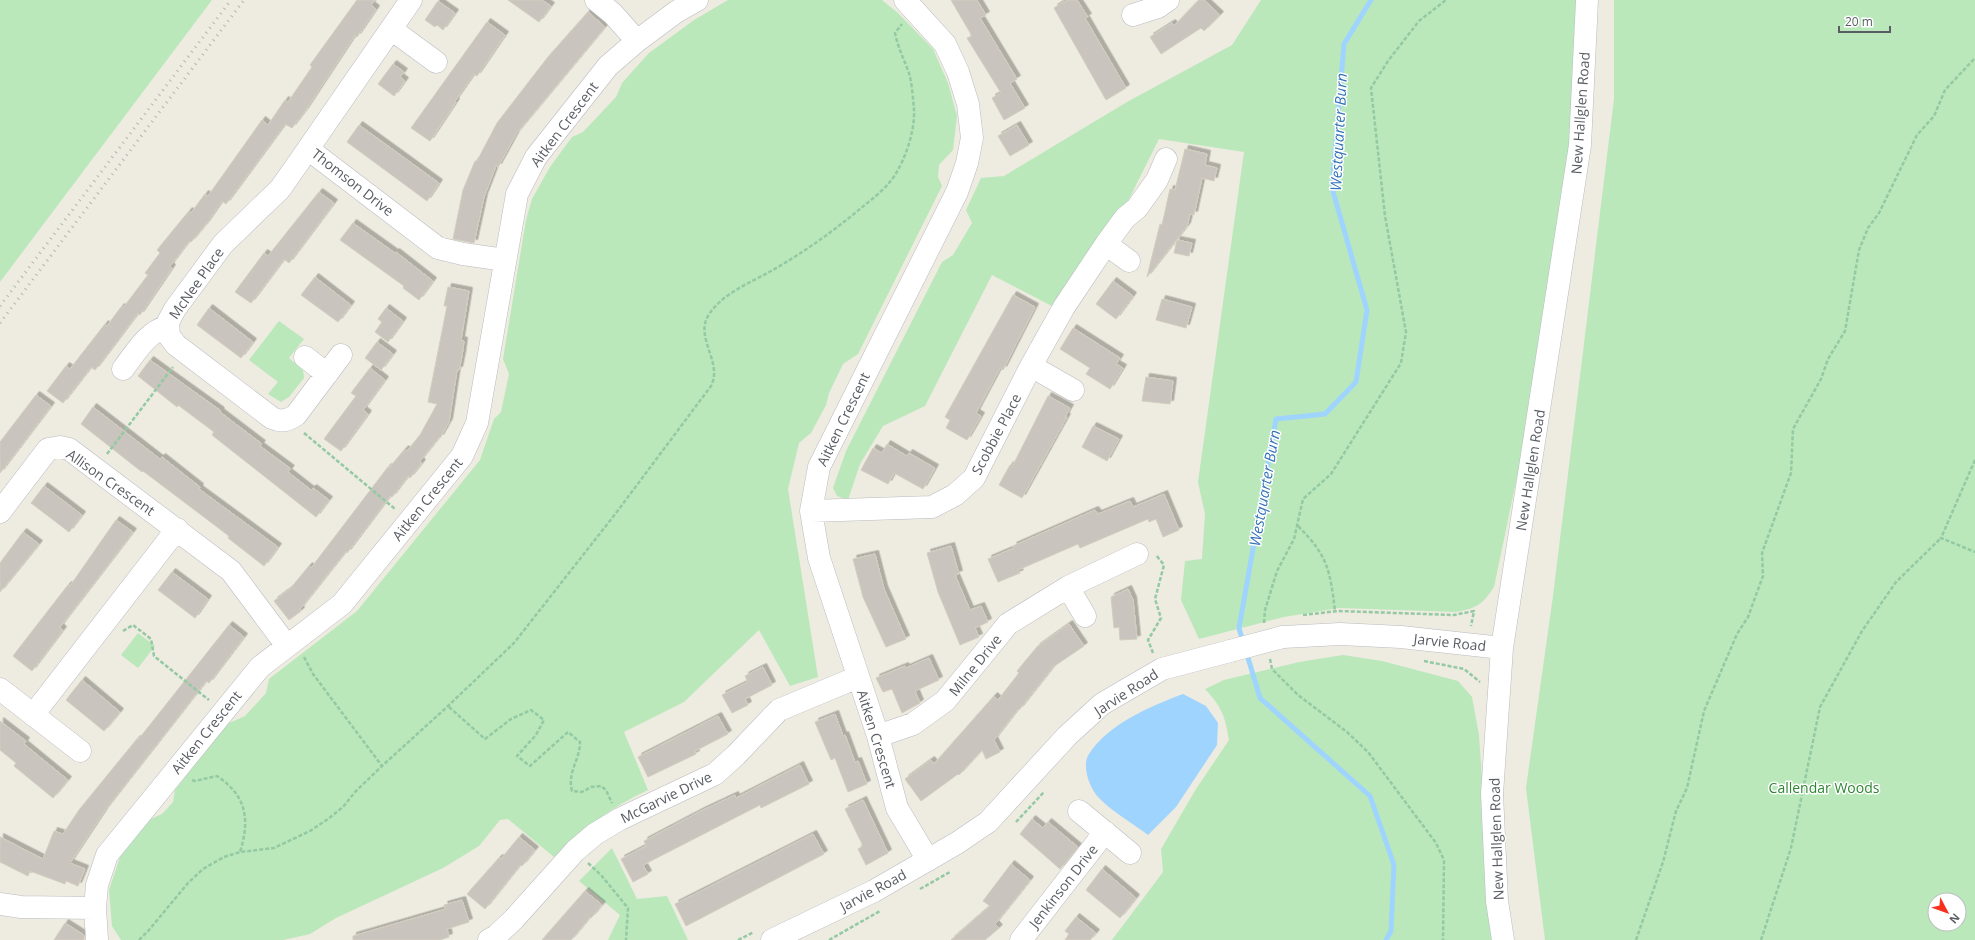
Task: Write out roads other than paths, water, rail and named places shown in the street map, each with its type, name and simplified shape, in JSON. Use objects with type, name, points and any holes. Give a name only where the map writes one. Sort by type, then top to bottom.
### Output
[{"type":"street","name":"Thomson Drive","points":[[411,0],[308,149],[438,248],[463,254],[505,260]]},
{"type":"street","points":[[596,0],[613,14],[637,41]]},
{"type":"street","name":"Aitken Crescent","points":[[97,940],[95,908],[97,885],[108,855],[260,667],[342,604],[462,456],[477,423],[517,194],[536,156],[608,66],[637,41],[676,12],[697,0]]},
{"type":"street","points":[[1133,15],[1158,7],[1168,0]]},
{"type":"street","name":"New Hallglen Road","points":[[1503,940],[1497,901],[1492,794],[1502,648],[1580,145],[1587,0]]},
{"type":"street","name":"Aitken Crescent","points":[[907,2],[945,44],[958,72],[968,104],[972,138],[967,163],[957,192],[819,467],[811,511],[819,558],[878,736],[897,808],[928,860]]},
{"type":"street","points":[[391,29],[436,62]]},
{"type":"street","name":"McNee Place","points":[[308,149],[280,189],[223,244],[175,309],[168,322],[168,326],[169,336],[184,352],[272,418],[280,422],[290,419],[296,415],[327,374]]},
{"type":"street","name":"Scobbie Place","points":[[811,511],[932,507],[956,495],[974,478],[1031,366],[1064,307],[1125,218],[1137,208],[1157,180],[1166,159]]},
{"type":"street","points":[[1106,244],[1129,261]]},
{"type":"street","points":[[123,369],[150,335],[158,329],[168,326]]},
{"type":"street","points":[[305,358],[327,374],[341,355]]},
{"type":"street","points":[[1031,366],[1073,390]]},
{"type":"street","name":"Allison Crescent","points":[[0,512],[48,449],[60,447],[69,449],[231,571],[292,642]]},
{"type":"street","points":[[33,715],[177,529]]},
{"type":"street","name":"Milne Drive","points":[[878,736],[913,724],[945,701],[1008,624],[1068,587],[1138,554]]},
{"type":"street","points":[[1068,587],[1085,616]]},
{"type":"street","name":"Jarvie Road","points":[[767,934],[874,891],[928,860],[988,822],[1067,736],[1102,704],[1155,660],[1230,651],[1273,640],[1347,635],[1401,637],[1502,648]]},
{"type":"street","name":"McGarvie Drive","points":[[489,940],[496,936],[514,919],[575,851],[595,834],[620,819],[715,774],[736,755],[779,710],[858,677]]},
{"type":"street","points":[[0,689],[80,751]]},
{"type":"street","name":"Jenkinson Drive","points":[[1078,811],[1130,853]]},
{"type":"street","name":"Jenkinson Drive","points":[[1021,940],[1105,832]]},
{"type":"street","points":[[0,904],[21,907],[95,908]]},
{"type":"water","points":[[1183,694],[1206,706],[1218,723],[1217,745],[1176,807],[1148,835],[1110,808],[1096,794],[1086,771],[1087,759],[1097,743],[1119,725],[1144,710]]},
{"type":"waterway","name":"Westquarter Burn","points":[[1243,642],[1239,628],[1276,419],[1325,414],[1356,382],[1367,310],[1332,188],[1344,44],[1371,0]]},
{"type":"waterway","name":"Westquarter Burn","points":[[1246,651],[1260,698],[1370,796],[1394,865],[1391,931],[1386,940]]},
{"type":"railway","points":[[0,306],[231,0]]},
{"type":"railway","points":[[0,323],[244,0]]},
{"type":"park label","name":"Callendar Woods","points":[[1824,787]]}]
